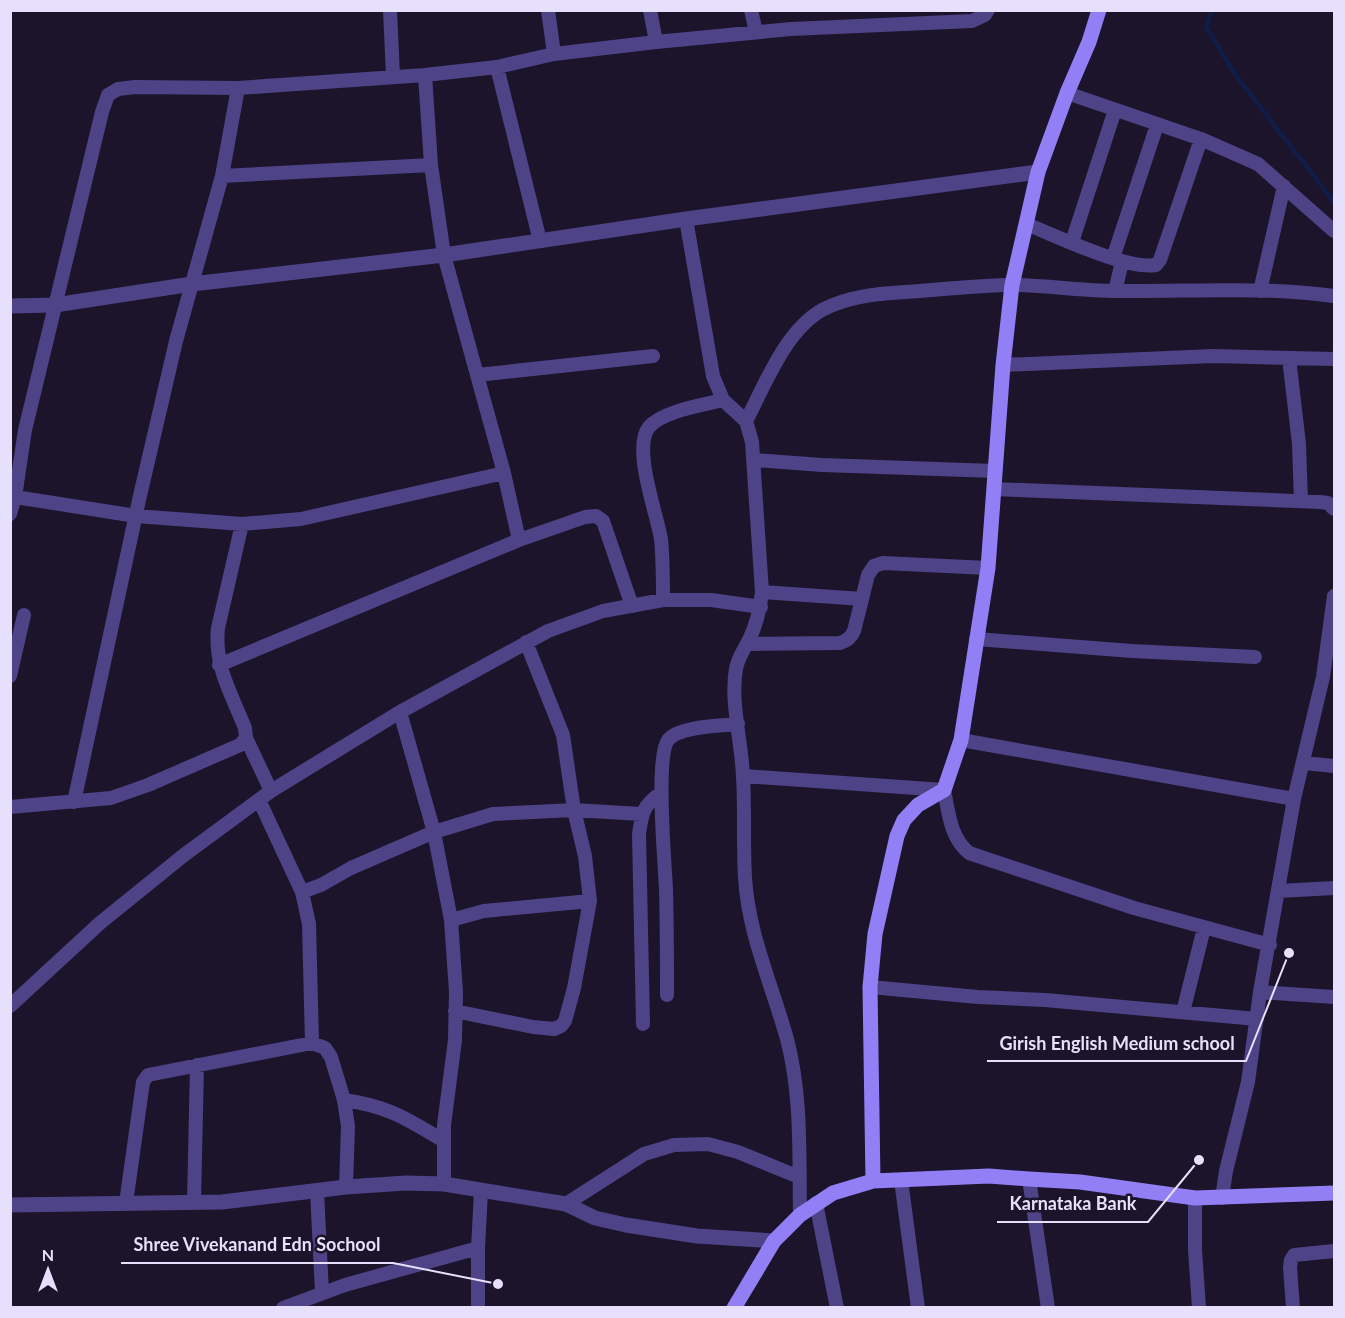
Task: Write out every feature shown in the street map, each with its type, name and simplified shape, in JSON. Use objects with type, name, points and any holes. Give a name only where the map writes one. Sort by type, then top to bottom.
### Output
[{"type":"main road","points":[[873,1180],[870,987],[875,934],[897,836],[904,820],[918,804],[944,790],[961,740],[988,568],[1003,365],[1012,285],[1038,172],[1067,93],[1089,42],[1099,10]]},
{"type":"main road","points":[[734,1308],[774,1241],[800,1215],[833,1193],[873,1180],[989,1176],[1080,1182],[1195,1198],[1335,1193]]},
{"type":"street","points":[[390,10],[393,76]]},
{"type":"street","points":[[548,10],[554,54]]},
{"type":"street","points":[[650,10],[656,42]]},
{"type":"street","points":[[751,10],[756,32]]},
{"type":"street","points":[[10,514],[15,497],[25,430],[102,112],[108,95],[118,89],[135,87],[238,88],[425,75],[497,67],[554,54],[756,32],[972,21],[985,15],[988,10]]},
{"type":"street","points":[[497,67],[540,241]]},
{"type":"street","points":[[425,75],[431,165],[444,255],[504,473],[519,540]]},
{"type":"street","points":[[74,802],[176,341],[222,176],[238,88]]},
{"type":"street","points":[[1067,93],[1201,140],[1258,164],[1335,231]]},
{"type":"street","points":[[1072,242],[1115,110]]},
{"type":"street","points":[[1115,291],[1118,260],[1157,125]]},
{"type":"street","points":[[1026,224],[1118,260],[1149,266],[1156,265],[1160,260],[1201,140]]},
{"type":"street","points":[[222,176],[431,165]]},
{"type":"street","points":[[10,306],[55,304],[192,284],[444,255],[686,219],[1038,172]]},
{"type":"street","points":[[1260,291],[1284,186]]},
{"type":"street","points":[[686,219],[713,376],[723,400],[746,422],[752,442],[762,592],[755,628],[740,655],[736,669],[743,776],[745,878],[751,916],[766,974],[787,1040],[800,1112],[800,1215]]},
{"type":"street","points":[[746,422],[788,342],[806,323],[822,310],[872,295],[1012,285],[1115,291],[1227,289],[1335,296]]},
{"type":"street","points":[[477,375],[653,356]]},
{"type":"street","points":[[1003,365],[1213,356],[1335,359]]},
{"type":"street","points":[[1289,358],[1299,444],[1301,501]]},
{"type":"street","points":[[663,600],[660,537],[644,459],[644,438],[648,427],[657,420],[723,400]]},
{"type":"street","points":[[754,460],[822,465],[995,471]]},
{"type":"street","points":[[15,497],[136,516],[242,524],[301,519],[504,473]]},
{"type":"street","points":[[994,489],[1301,501],[1328,503],[1335,509]]},
{"type":"street","points":[[219,665],[519,540],[585,517],[596,516],[603,521],[632,606]]},
{"type":"street","points":[[242,524],[216,645],[219,665],[245,728],[246,738],[265,796],[302,892],[309,924],[312,1042]]},
{"type":"street","points":[[747,644],[840,643],[851,638],[868,575],[874,566],[884,563],[988,568]]},
{"type":"street","points":[[762,592],[862,599]]},
{"type":"street","points":[[1222,1198],[1226,1171],[1248,1082],[1260,992],[1294,799],[1329,677],[1335,596]]},
{"type":"street","points":[[10,1005],[100,923],[184,855],[265,796],[400,712],[526,642],[585,617],[663,600],[711,600],[760,607]]},
{"type":"street","points":[[10,676],[24,615]]},
{"type":"street","points":[[976,639],[1132,651],[1255,657]]},
{"type":"street","points":[[455,1011],[554,1029],[566,1021],[574,988],[590,901],[585,856],[574,810],[563,735],[526,642]]},
{"type":"street","points":[[400,712],[434,832],[451,920],[455,1040],[444,1141],[444,1184]]},
{"type":"street","points":[[667,995],[666,891],[661,793],[667,742],[675,734],[690,730],[738,724]]},
{"type":"street","points":[[10,807],[111,798],[148,785],[240,745],[246,738]]},
{"type":"street","points":[[961,740],[1294,799]]},
{"type":"street","points":[[1304,763],[1335,766]]},
{"type":"street","points":[[743,776],[944,790],[952,832],[959,844],[969,853],[1134,908],[1270,945]]},
{"type":"street","points":[[643,1024],[639,834],[641,814],[649,801],[661,793]]},
{"type":"street","points":[[302,892],[434,832],[494,814],[574,810],[641,814]]},
{"type":"street","points":[[1279,891],[1335,888]]},
{"type":"street","points":[[451,920],[484,911],[590,901]]},
{"type":"street","points":[[1183,1012],[1204,927]]},
{"type":"street","points":[[870,987],[1257,1019]]},
{"type":"street","points":[[1260,992],[1335,997]]},
{"type":"street","points":[[126,1203],[143,1082],[148,1075],[158,1071],[312,1042],[325,1048],[331,1057],[344,1100],[348,1126],[346,1187]]},
{"type":"street","points":[[194,1202],[197,1065]]},
{"type":"street","points":[[344,1100],[368,1103],[396,1112],[444,1141]]},
{"type":"street","points":[[566,1204],[645,1154],[674,1145],[708,1144],[738,1152],[799,1177]]},
{"type":"street","points":[[1029,1179],[1048,1308]]},
{"type":"street","points":[[901,1180],[918,1308]]},
{"type":"street","points":[[10,1205],[222,1202],[346,1187],[444,1184],[566,1204],[595,1218],[626,1225],[697,1236],[774,1241]]},
{"type":"street","points":[[317,1191],[322,1293]]},
{"type":"street","points":[[478,1308],[477,1248],[481,1191]]},
{"type":"street","points":[[1194,1307],[1195,1198]]},
{"type":"street","points":[[816,1203],[837,1308]]},
{"type":"street","points":[[283,1308],[322,1293],[477,1248]]},
{"type":"street","points":[[1293,1308],[1290,1267],[1294,1256],[1335,1251]]},
{"type":"waterway","points":[[1212,10],[1206,27],[1237,77],[1334,202]]},
{"type":"place","name":"Girish English Medium school","points":[[1289,953]]},
{"type":"place","name":"Karnataka Bank","points":[[1199,1160]]},
{"type":"place","name":"Shree Vivekanand Edn Sochool","points":[[498,1284]]}]
